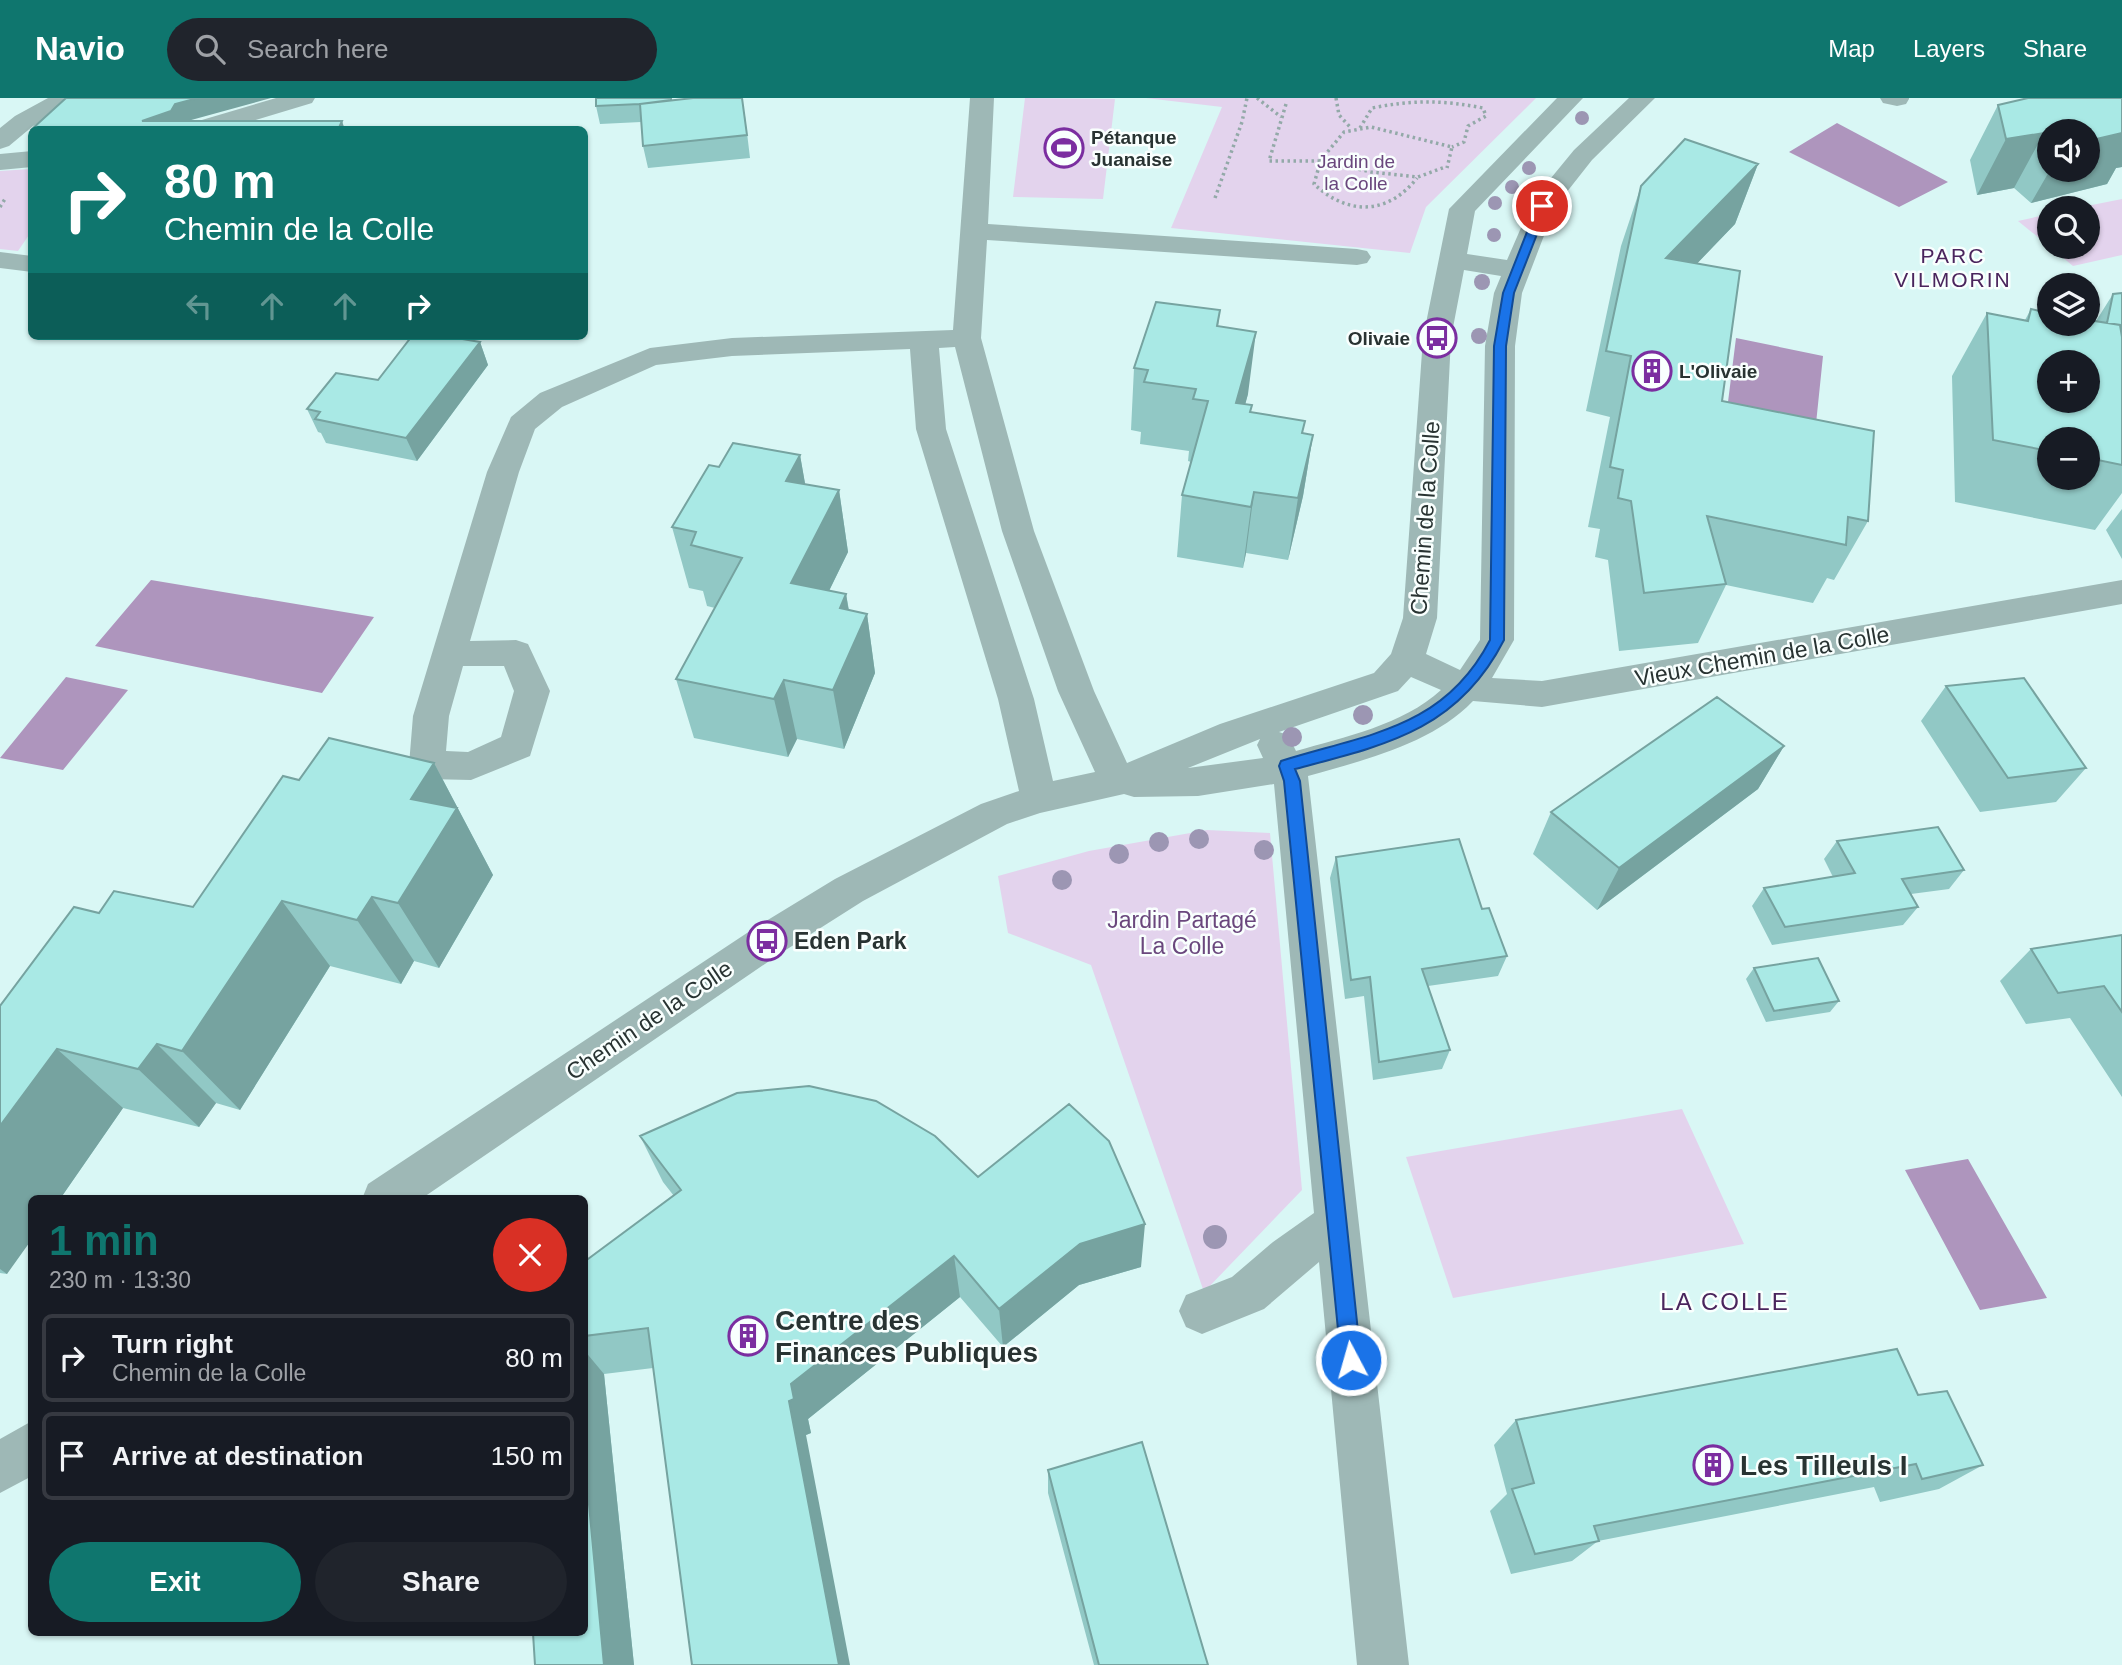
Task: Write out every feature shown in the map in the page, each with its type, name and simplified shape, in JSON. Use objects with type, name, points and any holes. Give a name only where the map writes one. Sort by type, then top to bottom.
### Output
[{"type":"street","points":[[0,141],[24,121],[67,98]]},
{"type":"street","points":[[208,126],[303,98]]},
{"type":"street","points":[[982,98],[967,338],[1018,531],[1076,691],[1118,782]]},
{"type":"street","name":"Chemin de la Colle","points":[[390,1195],[767,941],[849,890],[994,814],[1039,799],[1118,782],[1233,734],[1265,726],[1386,682],[1407,659],[1420,618],[1437,338],[1462,209],[1571,98]]},
{"type":"street","name":"Chemin de la Colle","points":[[1118,782],[1169,785],[1246,776],[1355,748],[1412,726],[1445,708],[1462,687],[1483,668],[1497,640],[1500,346],[1508,293],[1542,206],[1583,155],[1643,98]]},
{"type":"street","points":[[0,162],[28,159]]},
{"type":"street","points":[[973,231],[1357,257]]},
{"type":"street","points":[[0,260],[28,264]]},
{"type":"street","points":[[1452,260],[1516,270]]},
{"type":"street","points":[[449,654],[502,472],[522,424],[551,400],[650,358],[732,346],[859,340],[924,342],[967,338]]},
{"type":"street","points":[[924,342],[931,429],[1016,699],[1039,799]]},
{"type":"street","name":"Vieux Chemin de la Colle","points":[[1407,659],[1462,687],[1498,694],[1542,694],[2122,593]]},
{"type":"street","points":[[1265,726],[1287,766],[1292,781],[1383,1665]]},
{"type":"street","points":[[1202,1311],[1248,1293],[1289,1256],[1337,1223]]},
{"type":"street","points":[[0,1469],[28,1448]]},
{"type":"path","points":[[1214,198],[1242,122],[1247,98]]},
{"type":"path","points":[[1257,98],[1282,117]]},
{"type":"path","points":[[1336,98],[1339,115],[1351,128]]},
{"type":"path","points":[[1320,161],[1333,141],[1351,128],[1360,128],[1379,128],[1451,147],[1464,142],[1468,127],[1486,116],[1483,108],[1444,98],[1407,100],[1372,108],[1360,128]]},
{"type":"path","points":[[1286,104],[1269,161],[1320,161],[1418,177],[1445,167],[1460,175],[1487,181]]},
{"type":"path","points":[[1445,167],[1451,147]]},
{"type":"path","points":[[1329,163],[1318,170],[1314,184],[1336,202],[1362,206],[1387,204],[1402,197],[1418,177]]},
{"type":"green space","name":"Pétanque Juanaise","points":[[1025,98],[1115,99],[1103,199],[1013,197]]},
{"type":"green space","name":"Jardin de la Colle","points":[[1146,98],[1536,98],[1426,207],[1410,253],[1171,228],[1222,107]]},
{"type":"green space","points":[[28,169],[28,236],[18,251],[0,249],[0,171]]},
{"type":"green space","points":[[2122,199],[2122,255],[2073,266],[2065,259],[2100,259],[2100,203]]},
{"type":"green space","points":[[2037,217],[2037,236],[2018,221]]},
{"type":"green space","name":"Jardin Partagé La Colle","points":[[1207,830],[1270,833],[1302,1190],[1204,1292],[1091,965],[1008,933],[998,876],[1089,851]]},
{"type":"green space","points":[[1682,1109],[1744,1244],[1453,1298],[1406,1157]]},
{"type":"shaded area","points":[[1837,123],[1948,182],[1899,207],[1789,152]]},
{"type":"shaded area","points":[[1736,338],[1823,356],[1814,443],[1725,426]]},
{"type":"shaded area","points":[[151,580],[374,617],[322,693],[95,646]]},
{"type":"shaded area","points":[[66,677],[128,690],[63,770],[0,758]]},
{"type":"shaded area","points":[[1968,1159],[2047,1298],[1980,1310],[1905,1170]]},
{"type":"building","points":[[66,98],[198,98],[175,104],[171,111],[142,121],[342,121],[340,126],[35,126]]},
{"type":"building","points":[[596,98],[671,98],[671,100],[596,106]]},
{"type":"building","points":[[693,98],[742,98],[747,135],[643,146],[640,104]]},
{"type":"building","points":[[2028,98],[2122,98],[2122,133],[2100,138],[2100,119],[2037,119],[2037,134],[2006,139],[1998,105]]},
{"type":"building","points":[[1685,139],[1758,164],[1666,258],[1740,271],[1722,401],[1874,431],[1868,521],[1848,517],[1846,545],[1707,516],[1726,584],[1644,593],[1631,501],[1618,498],[1623,470],[1610,467],[1631,356],[1606,351],[1641,186]]},
{"type":"building","points":[[2122,293],[2122,337],[2120,325],[2107,323],[2113,294]]},
{"type":"building","points":[[1156,302],[1220,310],[1217,326],[1256,332],[1236,403],[1252,405],[1250,412],[1305,421],[1302,433],[1313,435],[1298,498],[1254,492],[1251,507],[1182,495],[1208,401],[1193,399],[1196,389],[1144,382],[1148,370],[1134,368]]},
{"type":"building","points":[[2031,309],[2037,310],[2037,336],[2100,336],[2100,322],[2120,325],[2122,465],[2100,460],[2100,427],[2037,427],[2037,449],[1993,440],[1987,313],[2028,321]]},
{"type":"building","points":[[409,340],[480,342],[406,438],[315,419],[320,412],[307,409],[336,373],[378,380]]},
{"type":"building","points":[[733,443],[800,455],[786,481],[839,490],[791,583],[846,594],[840,608],[867,614],[833,690],[784,680],[774,699],[676,679],[742,558],[691,545],[696,532],[672,527],[709,465],[719,467]]},
{"type":"building","points":[[2024,678],[2086,768],[2008,778],[1946,686]]},
{"type":"building","points":[[1717,697],[1784,746],[1619,868],[1551,812]]},
{"type":"building","points":[[329,738],[434,763],[411,799],[457,808],[398,903],[372,897],[357,920],[282,901],[182,1051],[157,1044],[138,1069],[57,1049],[0,1126],[0,1006],[74,907],[99,913],[114,891],[193,907],[283,776],[299,780]]},
{"type":"building","points":[[1938,827],[1964,870],[1902,879],[1918,907],[1785,927],[1764,888],[1855,873],[1837,841]]},
{"type":"building","points":[[1459,839],[1482,909],[1489,908],[1507,956],[1422,969],[1450,1050],[1379,1062],[1370,977],[1351,980],[1336,857]]},
{"type":"building","points":[[2122,935],[2122,1012],[2104,986],[2058,993],[2031,949]]},
{"type":"building","points":[[1818,958],[1839,1001],[1774,1011],[1754,968]]},
{"type":"building","points":[[809,1086],[876,1101],[935,1136],[978,1177],[1069,1104],[1109,1141],[1145,1224],[1080,1244],[999,1309],[954,1256],[791,1384],[794,1399],[789,1401],[839,1665],[692,1665],[648,1328],[588,1336],[588,1259],[681,1190],[640,1136],[737,1093]]},
{"type":"building","name":"Les Tilleuls I","points":[[1897,1349],[1918,1395],[1947,1391],[1983,1465],[1922,1479],[1916,1464],[1594,1526],[1599,1541],[1535,1554],[1512,1489],[1534,1483],[1516,1420]]},
{"type":"building","points":[[1142,1442],[1208,1665],[1099,1665],[1048,1470]]},
{"type":"building","points":[[588,1494],[604,1665],[535,1665],[533,1636],[588,1636]]},
{"type":"place","name":"Pétanque Juanaise","points":[[1064,148]]},
{"type":"place","name":"Olivaie","points":[[1437,338]]},
{"type":"place","name":"L'Olivaie","points":[[1652,371]]},
{"type":"place","name":"Eden Park","points":[[767,941]]},
{"type":"place","name":"Centre des Finances Publiques","points":[[748,1336]]},
{"type":"place","name":"Les Tilleuls I","points":[[1713,1465]]},
{"type":"district","name":"PARC VILMORIN","points":[[1953,267]]},
{"type":"district","name":"LA COLLE","points":[[1725,1301]]},
{"type":"route","points":[[1351,1360],[1292,781],[1287,766],[1355,748],[1412,726],[1445,708],[1462,687],[1483,668],[1497,640],[1500,346],[1508,293],[1542,206]]}]
